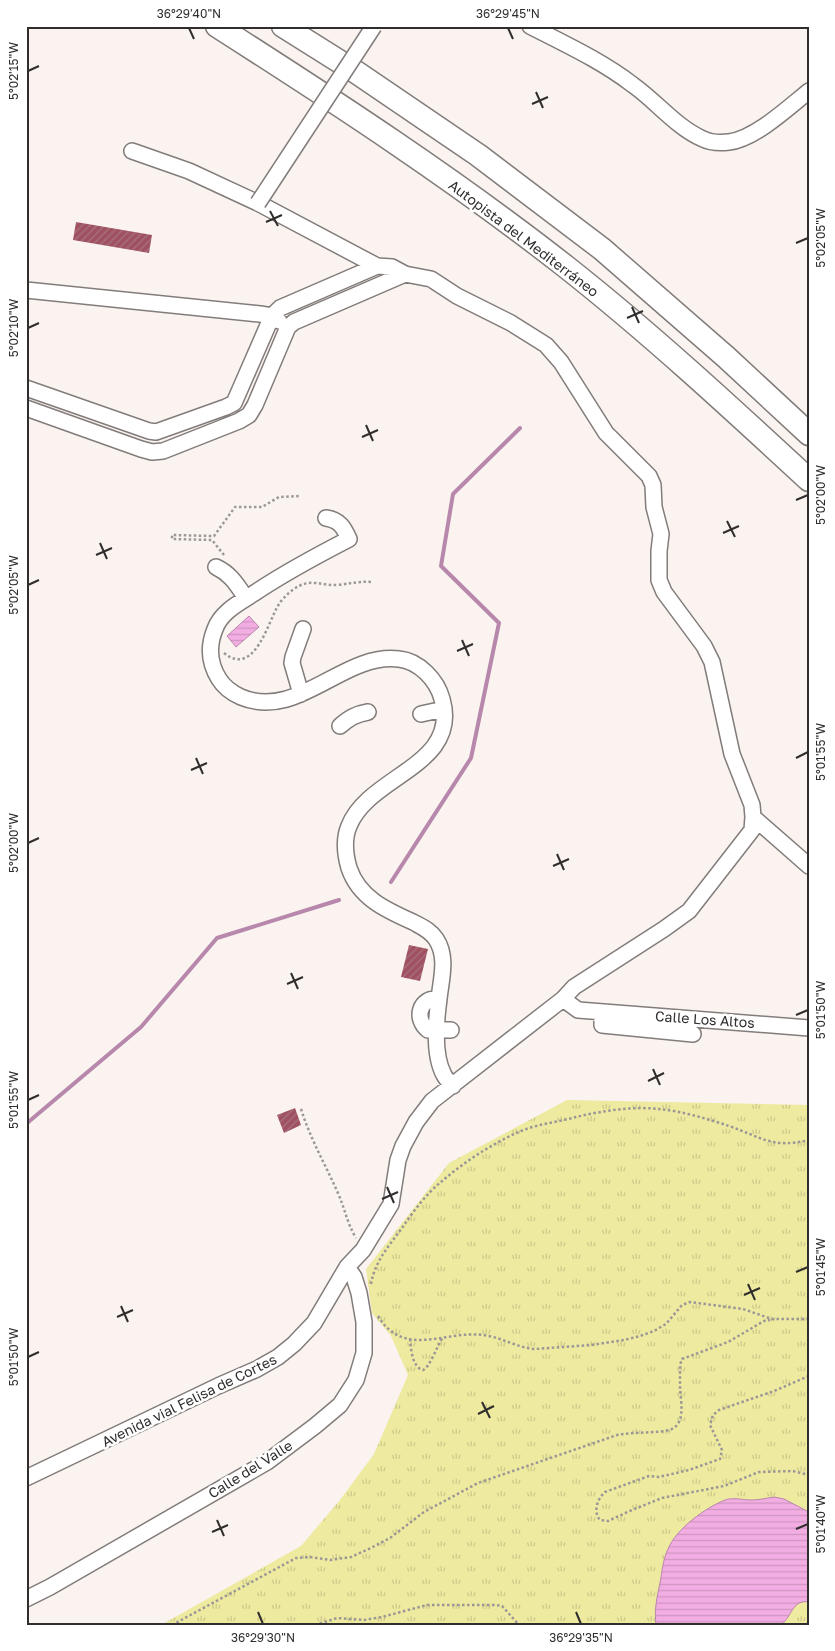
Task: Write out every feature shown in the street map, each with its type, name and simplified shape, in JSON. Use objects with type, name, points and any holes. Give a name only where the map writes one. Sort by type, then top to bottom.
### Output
[{"type":"highway","name":"Autopista del Mediterráneo","points":[[217,26],[358,116],[565,266],[683,365],[809,480]]},
{"type":"highway","points":[[283,26],[352,70],[478,156],[602,249],[726,357],[809,434]]},
{"type":"street","points":[[258,203],[374,26]]},
{"type":"street","points":[[530,26],[602,65],[634,85],[672,118],[703,139],[715,143],[746,138],[809,91]]},
{"type":"street","points":[[132,151],[189,172],[258,203],[377,266],[392,267],[405,274],[431,279],[457,296],[511,322],[546,345],[561,362],[606,433],[648,476],[653,485],[654,507],[661,534],[659,580],[664,592],[704,646],[712,662],[732,754],[752,805],[753,816],[809,866]]},
{"type":"street","points":[[26,388],[149,432],[156,432],[234,403],[272,316],[280,308],[377,266]]},
{"type":"street","points":[[26,408],[141,449],[152,452],[163,450],[239,421],[249,415],[288,327],[294,322],[405,274]]},
{"type":"street","points":[[26,290],[272,316],[288,327]]},
{"type":"street","points":[[326,518],[332,519],[341,525],[349,539],[301,563],[226,612],[216,626],[210,645],[212,664],[220,680],[232,694],[258,703],[277,701],[301,694],[348,670],[374,660],[389,658],[411,662],[427,674],[439,690],[444,709],[439,739],[428,755],[374,793],[357,812],[346,835],[346,856],[352,877],[365,895],[382,908],[429,930],[437,940],[442,954],[444,969],[439,998],[444,1030],[437,1048],[444,1075],[453,1086]]},
{"type":"street","points":[[222,563],[225,571],[246,598]]},
{"type":"street","points":[[301,694],[292,664],[303,629]]},
{"type":"street","points":[[421,714],[444,709]]},
{"type":"street","points":[[340,726],[357,714],[368,712]]},
{"type":"street","name":"Avenida vial Felisa de Cortes","points":[[26,1478],[257,1369],[278,1357],[294,1344],[314,1323],[347,1267],[363,1250],[391,1204],[398,1160],[403,1146],[416,1122],[432,1101],[563,1000],[574,987],[664,929],[688,911],[752,830],[753,816]]},
{"type":"street","name":"Calle Los Altos","points":[[563,1000],[578,1010],[809,1028]]},
{"type":"street","name":"Calle Los Altos","points":[[602,1012],[602,1025],[693,1034]]},
{"type":"street","name":"Calle del Valle","points":[[26,1599],[267,1462],[340,1405],[356,1380],[364,1352],[364,1322],[359,1292],[354,1277],[347,1267]]},
{"type":"path","points":[[222,563],[212,540],[172,539],[172,536],[214,536],[235,507],[262,507],[280,497],[298,496]]},
{"type":"path","points":[[210,645],[220,649],[234,659],[244,658],[260,644],[280,603],[298,586],[306,583],[335,586],[359,581],[371,582]]},
{"type":"path","points":[[301,1109],[307,1129],[338,1194],[347,1224],[363,1250]]},
{"type":"path","points":[[371,1286],[373,1271],[381,1257],[416,1210],[440,1183],[501,1140],[522,1130],[589,1114],[659,1109],[708,1120],[771,1142],[795,1143],[809,1140]]},
{"type":"path","points":[[376,1312],[381,1321],[395,1334],[410,1340],[432,1340],[462,1334],[484,1335],[506,1340],[529,1349],[590,1345],[624,1340],[654,1331],[666,1324],[682,1305],[690,1302],[743,1309],[772,1319],[809,1319]]},
{"type":"path","points":[[172,1625],[296,1558],[310,1557],[330,1560],[351,1557],[371,1548],[390,1538],[424,1512],[478,1483],[617,1435],[635,1432],[666,1431],[672,1428],[677,1424],[682,1413],[680,1364],[682,1359],[728,1342],[772,1319]]},
{"type":"path","points":[[410,1340],[415,1365],[418,1369],[423,1370],[428,1366],[434,1350],[443,1337]]},
{"type":"path","points":[[809,1376],[774,1391],[719,1410],[713,1416],[710,1425],[722,1450],[720,1459],[689,1470],[659,1477],[649,1476],[605,1492],[600,1496],[596,1516],[600,1520],[608,1522],[662,1498],[710,1490],[759,1472],[793,1471],[809,1475]]},
{"type":"path","points":[[315,1625],[337,1618],[364,1620],[382,1617],[427,1605],[502,1606],[519,1625]]},
{"type":"path","points":[[802,1625],[809,1623]]},
{"type":"green space","points":[[567,1100],[809,1105],[809,1625],[161,1625],[301,1546],[340,1500],[374,1454],[408,1375],[391,1336],[372,1313],[366,1269],[449,1163]]},
{"type":"shaded area","points":[[249,616],[259,627],[236,647],[227,636]]},
{"type":"shaded area","points":[[774,1497],[784,1499],[809,1512],[809,1602],[799,1603],[781,1625],[656,1625],[656,1604],[664,1561],[668,1549],[677,1534],[700,1514],[725,1500],[755,1500]]},
{"type":"building","points":[[76,222],[152,235],[149,253],[73,240]]},
{"type":"building","points":[[409,945],[428,949],[420,981],[401,977]]},
{"type":"building","points":[[295,1108],[301,1125],[284,1133],[277,1115]]},
{"type":"waterway","points":[[391,882],[471,758],[499,623],[441,566],[453,494],[520,428]]},
{"type":"waterway","points":[[26,1124],[141,1027],[217,938],[339,900]]}]
